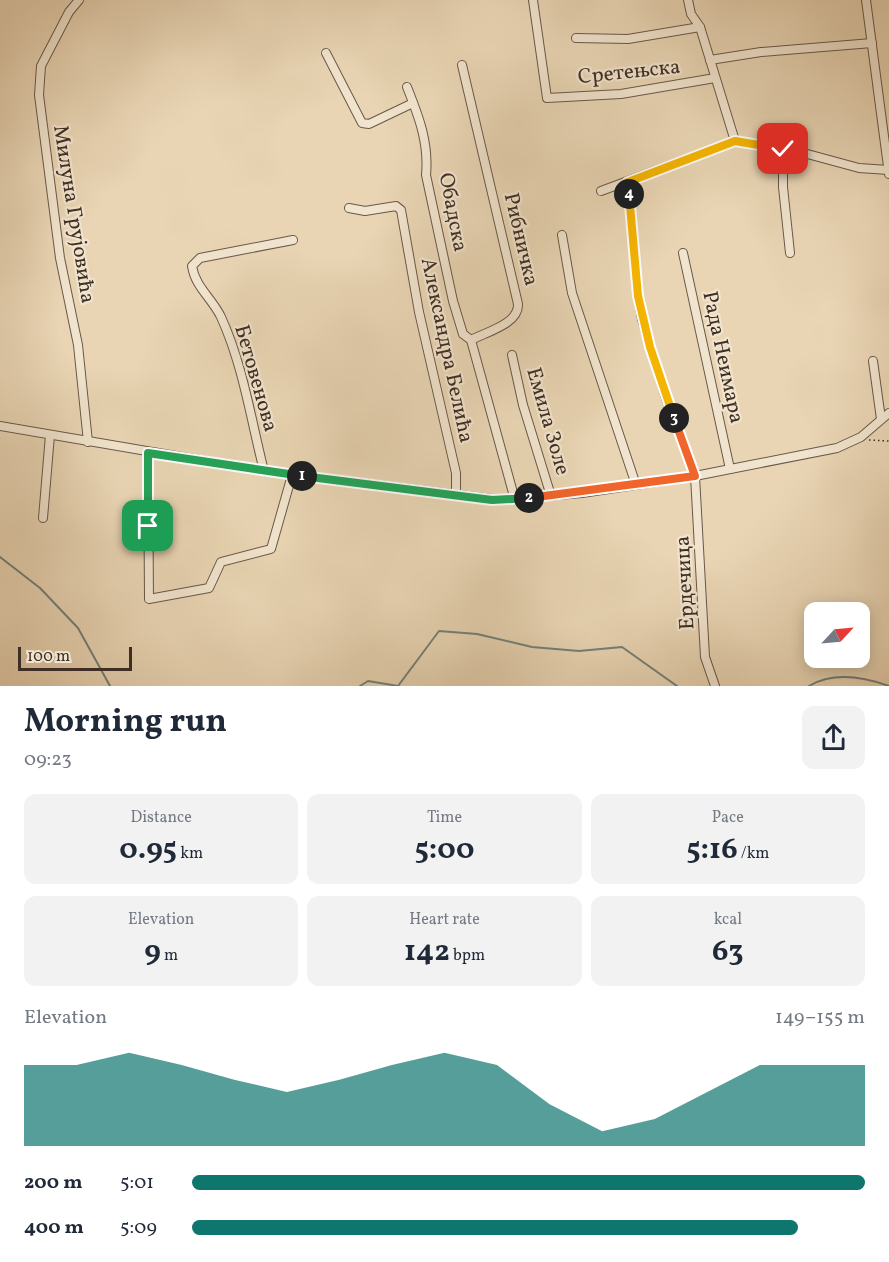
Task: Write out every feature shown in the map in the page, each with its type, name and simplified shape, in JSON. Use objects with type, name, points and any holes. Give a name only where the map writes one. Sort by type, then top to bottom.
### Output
[{"type":"street","name":"Милуна Грујовића","points":[[79,0],[69,12],[40,66],[39,95],[60,258],[78,345],[88,442]]},
{"type":"street","name":"Сретењска","points":[[533,0],[547,98],[621,94],[715,78]]},
{"type":"street","points":[[688,0],[692,14],[700,27],[735,141]]},
{"type":"street","points":[[866,0],[889,175]]},
{"type":"street","points":[[576,38],[628,39],[700,27]]},
{"type":"street","points":[[710,60],[761,52],[872,43]]},
{"type":"street","points":[[326,53],[362,123],[369,124],[413,103]]},
{"type":"street","name":"Рибничка","points":[[462,65],[518,310],[513,318],[471,340]]},
{"type":"street","name":"Обадска","points":[[406,87],[423,129],[428,159],[426,175],[453,301],[460,327],[467,339],[471,340]]},
{"type":"street","points":[[601,191],[735,141],[783,149],[860,168],[889,170]]},
{"type":"street","points":[[783,149],[783,187],[790,253]]},
{"type":"street","name":"Ердечица","points":[[628,182],[636,284],[642,319],[666,398],[695,476],[705,657],[715,686]]},
{"type":"street","name":"Александра Белића","points":[[349,208],[370,211],[396,206],[402,213],[419,312],[456,473],[456,495]]},
{"type":"street","points":[[562,235],[572,293],[636,485]]},
{"type":"street","name":"Бетовенова","points":[[264,471],[237,362],[220,315],[194,278],[192,266],[200,258],[293,240]]},
{"type":"street","name":"Рада Неимара","points":[[683,253],[730,469]]},
{"type":"street","points":[[471,340],[515,500]]},
{"type":"street","name":"Емила Золе","points":[[512,356],[523,405],[551,496]]},
{"type":"street","points":[[873,361],[881,419]]},
{"type":"street","points":[[0,426],[264,471],[492,500],[515,500],[695,476],[837,448],[861,437],[889,413]]},
{"type":"street","points":[[43,518],[50,435]]},
{"type":"street","points":[[148,453],[149,599],[209,588],[221,562],[271,549],[292,475]]},
{"type":"path","points":[[861,437],[874,441],[889,441]]},
{"type":"waterway","points":[[0,557],[40,588],[78,628],[110,686]]},
{"type":"waterway","points":[[360,686],[368,681],[398,686],[439,631],[477,634],[532,647],[579,651],[622,647],[677,686]]},
{"type":"waterway","points":[[809,686],[819,681],[839,677],[859,678],[889,686]]},
{"type":"route","points":[[148,526],[148,453],[366,486],[492,500],[582,493],[695,476],[666,398],[642,319],[628,182],[735,141],[783,149]]}]
